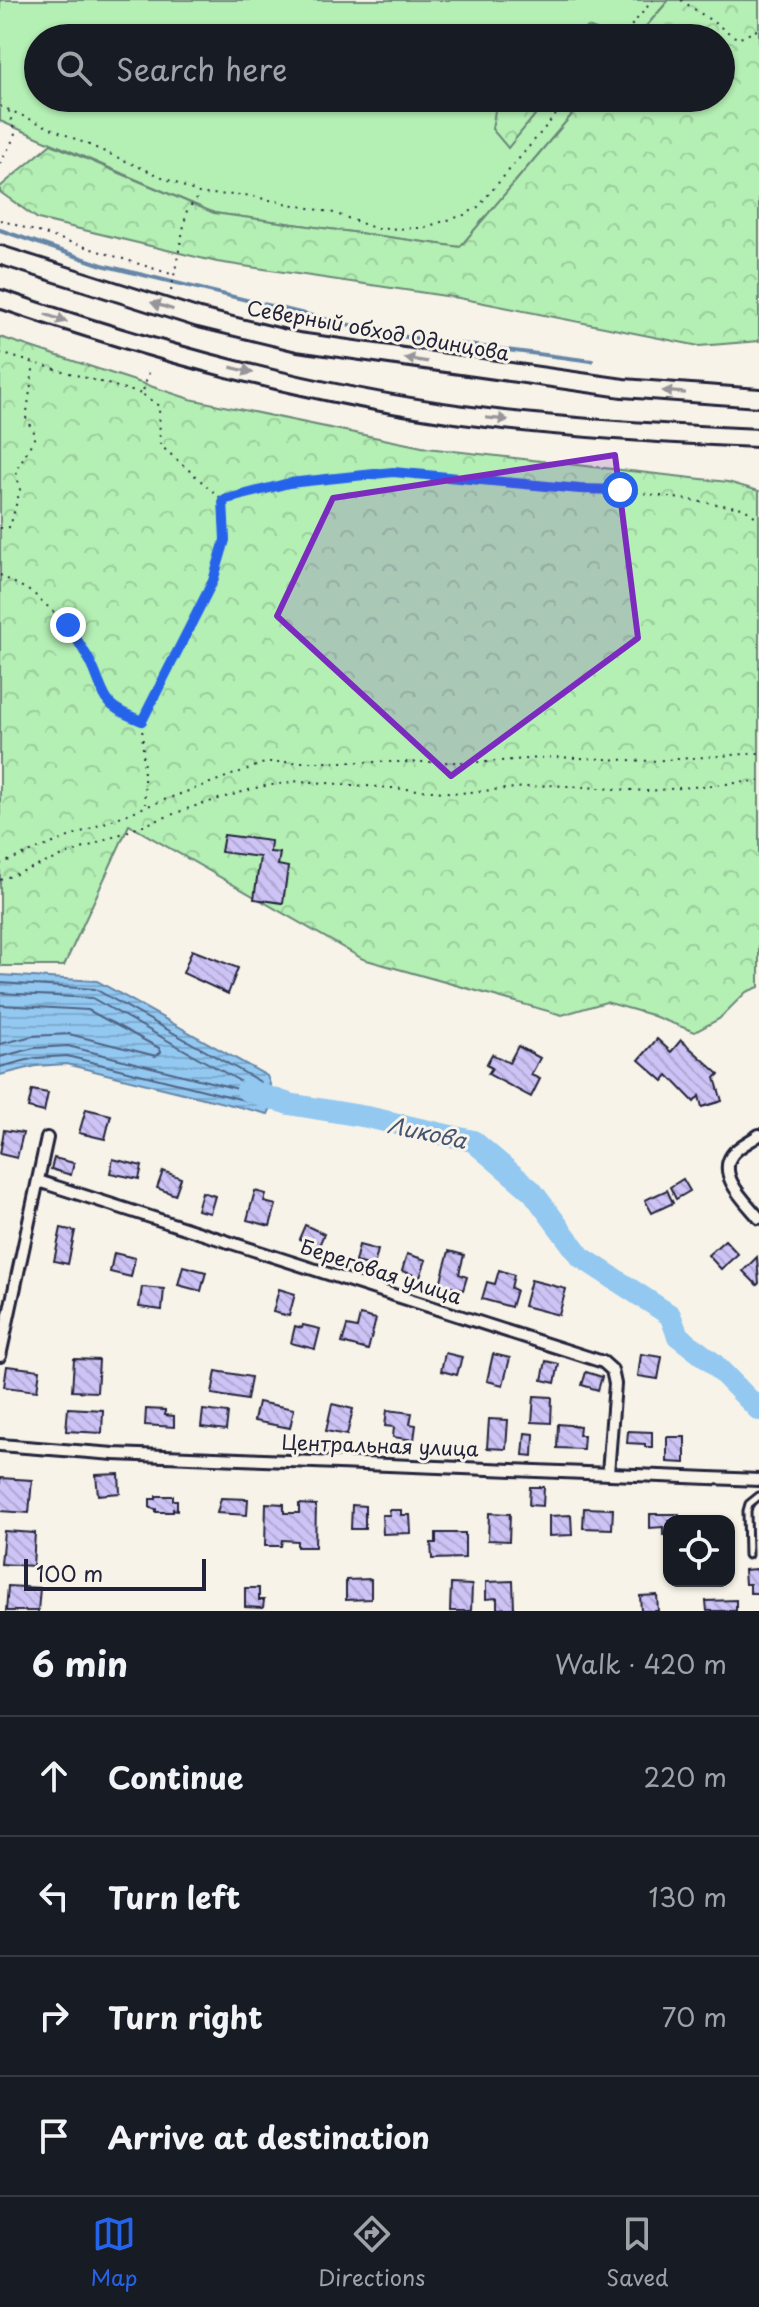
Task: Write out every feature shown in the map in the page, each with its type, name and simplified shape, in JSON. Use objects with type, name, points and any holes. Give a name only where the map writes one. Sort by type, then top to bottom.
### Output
[{"type":"highway","name":"Северный обход Одинцова","points":[[0,255],[199,318],[298,342],[592,384],[759,398]]},
{"type":"highway","points":[[0,299],[112,337],[324,391],[462,415],[608,431],[759,438]]},
{"type":"street","points":[[759,1135],[730,1156],[728,1167],[730,1179],[738,1193],[759,1218]]},
{"type":"street","points":[[0,1356],[47,1138]]},
{"type":"street","name":"Береговая улица","points":[[38,1181],[603,1362],[612,1370],[615,1384],[608,1473]]},
{"type":"street","name":"Центральная улица","points":[[0,1445],[114,1454],[759,1480]]},
{"type":"lane","points":[[748,1555],[747,1511],[749,1504],[759,1496]]},
{"type":"path","points":[[633,24],[653,0]]},
{"type":"path","points":[[681,0],[716,24]]},
{"type":"path","points":[[735,37],[738,39],[759,29]]},
{"type":"path","points":[[0,106],[201,194],[245,195],[334,213],[377,229],[422,228],[464,215],[478,207],[558,112]]},
{"type":"path","points":[[0,164],[15,136],[8,109]]},
{"type":"path","points":[[171,291],[187,210],[201,194]]},
{"type":"path","points":[[0,220],[174,275]]},
{"type":"path","points":[[0,353],[142,394],[159,406],[160,445],[223,500],[225,540],[213,581],[142,721],[145,807]]},
{"type":"path","points":[[0,528],[10,527],[20,490],[16,471],[36,435],[26,419],[34,363]]},
{"type":"path","points":[[142,394],[150,369]]},
{"type":"path","points":[[223,500],[289,483],[393,472],[620,490],[743,508],[759,519]]},
{"type":"path","points":[[0,575],[33,593],[68,625],[90,662],[104,699],[116,711],[142,721]]},
{"type":"path","points":[[0,864],[267,762],[486,762],[555,757],[651,761],[759,753]]},
{"type":"path","points":[[0,880],[192,807],[259,787],[299,781],[459,793],[550,785],[648,791],[759,781]]},
{"type":"highlighted area","points":[[615,455],[638,638],[451,776],[277,616],[333,498]]},
{"type":"green space","points":[[0,0],[669,0],[648,24],[24,24],[24,112],[500,112],[508,147],[537,112],[574,112],[460,247],[214,213],[0,121]]},
{"type":"green space","points":[[669,0],[759,0],[759,341],[699,346],[459,298],[217,262],[38,219],[0,192],[0,187],[51,144],[214,213],[460,247],[574,112],[735,112],[735,24],[648,24]]},
{"type":"green space","points":[[495,112],[538,112],[508,148],[492,129]]},
{"type":"green space","points":[[0,337],[190,399],[427,448],[728,482],[759,491],[759,987],[746,992],[719,1019],[695,1032],[606,1002],[562,1015],[363,959],[129,825],[64,966],[0,966]]},
{"type":"water","points":[[0,975],[97,981],[267,1076],[273,1095],[268,1114],[66,1064],[36,1066],[0,1075]]},
{"type":"building","points":[[224,835],[271,841],[270,852],[280,853],[278,865],[288,867],[283,903],[254,899],[260,857],[221,852]]},
{"type":"building","points":[[192,950],[238,968],[228,994],[183,973]]},
{"type":"building","points":[[657,1039],[671,1052],[681,1040],[719,1074],[715,1078],[722,1101],[702,1107],[699,1096],[694,1102],[668,1075],[663,1081],[639,1060]]},
{"type":"building","points":[[518,1046],[540,1058],[531,1075],[540,1079],[531,1097],[488,1074],[492,1068],[486,1065],[492,1054],[509,1063]]},
{"type":"building","points":[[32,1090],[48,1093],[44,1112],[28,1108]]},
{"type":"building","points":[[86,1109],[111,1115],[105,1139],[79,1133]]},
{"type":"building","points":[[4,1130],[23,1133],[17,1158],[0,1154]]},
{"type":"building","points":[[54,1158],[74,1163],[71,1175],[51,1169]]},
{"type":"building","points":[[113,1159],[142,1166],[139,1179],[110,1173]]},
{"type":"building","points":[[163,1171],[181,1178],[175,1195],[157,1188]]},
{"type":"building","points":[[683,1179],[690,1191],[676,1199],[670,1187]]},
{"type":"building","points":[[667,1190],[673,1203],[652,1213],[645,1200]]},
{"type":"building","points":[[255,1191],[266,1194],[264,1202],[276,1205],[270,1226],[247,1220]]},
{"type":"building","points":[[202,1192],[215,1196],[210,1213],[197,1210]]},
{"type":"building","points":[[305,1225],[324,1234],[318,1248],[299,1239]]},
{"type":"building","points":[[61,1228],[75,1231],[68,1264],[54,1261]]},
{"type":"building","points":[[725,1240],[738,1254],[721,1269],[708,1255]]},
{"type":"building","points":[[359,1245],[378,1250],[374,1266],[355,1262]]},
{"type":"building","points":[[449,1251],[464,1255],[459,1274],[467,1277],[463,1290],[440,1284]]},
{"type":"building","points":[[114,1253],[135,1258],[131,1277],[110,1272]]},
{"type":"building","points":[[407,1254],[426,1260],[420,1277],[402,1271]]},
{"type":"building","points":[[757,1257],[759,1283],[757,1285],[743,1271]]},
{"type":"building","points":[[183,1266],[206,1272],[201,1291],[178,1285]]},
{"type":"building","points":[[499,1270],[514,1275],[511,1288],[516,1290],[511,1307],[482,1299],[487,1282],[495,1284]]},
{"type":"building","points":[[531,1280],[566,1289],[559,1315],[524,1306]]},
{"type":"building","points":[[142,1287],[164,1289],[162,1310],[139,1307]]},
{"type":"building","points":[[279,1289],[295,1294],[289,1316],[273,1312]]},
{"type":"building","points":[[360,1315],[376,1319],[368,1350],[342,1343],[347,1326],[357,1328]]},
{"type":"building","points":[[303,1325],[320,1329],[315,1349],[291,1343],[295,1326],[302,1328]]},
{"type":"building","points":[[445,1353],[462,1357],[457,1375],[441,1371]]},
{"type":"building","points":[[493,1354],[510,1358],[503,1385],[487,1381]]},
{"type":"building","points":[[641,1354],[662,1357],[658,1379],[638,1376]]},
{"type":"building","points":[[74,1359],[99,1360],[97,1392],[72,1391]]},
{"type":"building","points":[[546,1361],[559,1364],[555,1383],[542,1380]]},
{"type":"building","points":[[7,1366],[40,1370],[37,1391],[4,1387]]},
{"type":"building","points":[[216,1371],[251,1377],[247,1400],[212,1394]]},
{"type":"building","points":[[586,1372],[602,1377],[598,1390],[582,1385]]},
{"type":"building","points":[[534,1396],[552,1397],[551,1423],[532,1422]]},
{"type":"building","points":[[258,1402],[294,1409],[290,1428],[254,1421]]},
{"type":"building","points":[[332,1404],[353,1409],[347,1435],[326,1431]]},
{"type":"building","points":[[68,1408],[103,1410],[102,1433],[66,1431]]},
{"type":"building","points":[[146,1409],[165,1410],[165,1415],[174,1416],[174,1427],[145,1425]]},
{"type":"building","points":[[203,1410],[228,1413],[226,1430],[201,1427]]},
{"type":"building","points":[[387,1410],[412,1413],[410,1424],[416,1425],[414,1440],[393,1437],[394,1427],[385,1426]]},
{"type":"building","points":[[489,1419],[508,1420],[506,1449],[487,1448]]},
{"type":"building","points":[[558,1424],[580,1426],[579,1435],[584,1435],[583,1449],[557,1448]]},
{"type":"building","points":[[628,1431],[652,1432],[652,1447],[627,1443]]},
{"type":"building","points":[[525,1433],[534,1434],[533,1456],[523,1455]]},
{"type":"building","points":[[667,1437],[685,1437],[685,1463],[667,1462]]},
{"type":"building","points":[[119,1474],[120,1493],[98,1495],[96,1475]]},
{"type":"building","points":[[0,1478],[32,1480],[29,1513],[0,1511]]},
{"type":"building","points":[[530,1487],[544,1487],[543,1506],[529,1505]]},
{"type":"building","points":[[156,1496],[173,1496],[173,1500],[177,1500],[177,1510],[156,1512],[156,1509],[150,1508],[150,1499],[156,1499]]},
{"type":"building","points":[[221,1498],[248,1499],[247,1515],[217,1513]]},
{"type":"building","points":[[266,1503],[284,1504],[284,1513],[299,1513],[299,1504],[316,1505],[315,1547],[297,1547],[297,1541],[282,1540],[281,1546],[265,1546]]},
{"type":"building","points":[[352,1505],[365,1506],[365,1529],[351,1529]]},
{"type":"building","points":[[584,1508],[613,1509],[612,1529],[583,1528]]},
{"type":"building","points":[[389,1510],[401,1510],[401,1515],[410,1515],[411,1533],[383,1534],[382,1515],[390,1515]]},
{"type":"building","points":[[489,1513],[510,1514],[509,1541],[488,1540]]},
{"type":"building","points":[[650,1514],[679,1514],[663,1515],[663,1527],[650,1528]]},
{"type":"building","points":[[571,1515],[572,1535],[549,1536],[549,1516]]},
{"type":"building","points":[[4,1531],[35,1533],[33,1566],[1,1564]]},
{"type":"building","points":[[436,1533],[465,1533],[465,1558],[432,1559],[431,1543],[436,1543]]},
{"type":"building","points":[[756,1569],[759,1573],[759,1593],[750,1593],[750,1584],[745,1584],[744,1570]]},
{"type":"building","points":[[371,1579],[371,1599],[346,1600],[346,1580]]},
{"type":"building","points":[[513,1581],[514,1608],[497,1609],[497,1598],[486,1599],[486,1582]]},
{"type":"building","points":[[451,1584],[472,1585],[471,1611],[450,1611]]},
{"type":"building","points":[[8,1586],[40,1588],[38,1611],[6,1611]]},
{"type":"building","points":[[245,1588],[259,1588],[259,1600],[264,1600],[263,1608],[245,1607]]},
{"type":"building","points":[[657,1595],[658,1611],[641,1611],[640,1596]]},
{"type":"building","points":[[736,1600],[736,1611],[707,1611],[706,1601]]},
{"type":"waterway","points":[[0,230],[102,265],[391,335],[592,361]]},
{"type":"waterway","name":"Ликова","points":[[247,1090],[289,1104],[367,1117],[473,1141],[532,1191],[581,1257],[670,1315],[678,1336],[713,1363],[759,1410]]},
{"type":"route","points":[[68,625],[90,662],[104,699],[116,711],[142,721],[213,581],[225,540],[223,500],[289,483],[393,472],[473,481],[620,490]]}]
